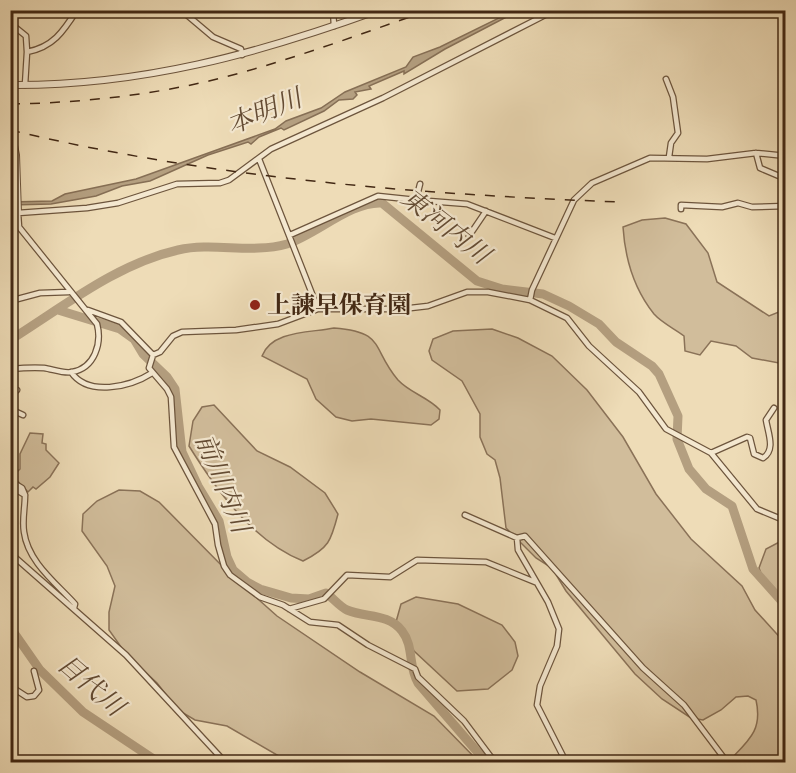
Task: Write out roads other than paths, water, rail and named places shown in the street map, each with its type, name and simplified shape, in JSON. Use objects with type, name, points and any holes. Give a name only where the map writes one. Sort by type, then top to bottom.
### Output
[{"type":"street","points":[[27,52],[56,40],[77,10]]},
{"type":"street","points":[[181,10],[213,37],[241,49],[243,56]]},
{"type":"street","points":[[333,10],[334,26]]},
{"type":"street","points":[[10,85],[150,75],[243,56],[379,10]]},
{"type":"street","points":[[10,213],[18,210],[63,212],[118,203],[177,184],[220,183],[229,180],[271,149],[383,98],[555,10]]},
{"type":"street","points":[[10,23],[26,36],[25,85]]},
{"type":"street","points":[[56,40],[61,28]]},
{"type":"street","points":[[26,36],[34,33]]},
{"type":"street","points":[[666,79],[673,97],[678,133],[671,143],[669,157]]},
{"type":"street","points":[[10,126],[18,175],[19,227],[70,293],[86,309],[97,324],[100,336],[93,357],[86,366],[71,372],[43,368],[10,369]]},
{"type":"street","points":[[756,153],[760,168],[786,178]]},
{"type":"street","points":[[530,299],[555,238],[574,200],[591,183],[650,158],[706,159],[756,153],[786,156]]},
{"type":"street","points":[[259,159],[318,309]]},
{"type":"street","points":[[416,200],[420,184]]},
{"type":"street","points":[[291,237],[378,196],[467,204],[555,238]]},
{"type":"street","points":[[681,209],[681,205],[722,207],[738,203],[752,207],[786,207]]},
{"type":"street","points":[[469,236],[486,211]]},
{"type":"street","points":[[71,372],[76,380],[93,388],[143,379],[151,370],[153,358],[174,336],[182,332],[236,330],[278,324],[318,309],[428,306],[467,292],[488,292],[530,299],[567,318],[589,346],[639,392],[671,432],[711,453],[758,509],[786,521]]},
{"type":"street","points":[[10,302],[40,293],[70,293]]},
{"type":"street","points":[[86,309],[121,322],[153,358]]},
{"type":"street","points":[[151,370],[171,397],[174,447],[215,524],[224,566],[237,582],[260,597],[289,609],[310,622],[338,625],[368,645],[415,669],[418,677],[464,722],[491,758],[500,762]]},
{"type":"street","points":[[10,388],[17,390],[10,396]]},
{"type":"street","points":[[711,453],[747,437],[750,438],[754,454],[763,458],[769,454],[771,448],[766,420],[774,408]]},
{"type":"street","points":[[10,409],[22,415]]},
{"type":"street","points":[[10,481],[22,488],[25,495],[24,527],[27,546],[44,571],[75,604],[74,609]]},
{"type":"street","points":[[10,486],[25,495]]},
{"type":"street","points":[[465,515],[517,538]]},
{"type":"street","points":[[517,538],[519,535],[525,536],[643,668],[684,705],[727,762]]},
{"type":"street","points":[[517,538],[518,550],[556,621],[560,636],[540,686],[537,705],[566,762]]},
{"type":"street","points":[[10,553],[126,655],[225,762]]},
{"type":"street","points":[[289,609],[324,599],[347,575],[390,578],[417,560],[486,562],[535,582]]},
{"type":"street","points":[[10,686],[27,697],[34,696],[39,690],[34,671]]},
{"type":"street","points":[[10,729],[16,762]]},
{"type":"waterway","name":"東河内川","points":[[10,340],[91,288],[133,265],[178,250],[192,248],[260,248],[287,244],[358,207],[382,203],[477,281],[502,289],[543,294],[569,306],[599,324],[616,342],[652,366],[659,374],[678,416],[677,439],[689,469],[706,489],[732,506],[753,569],[786,606]]},
{"type":"waterway","name":"前川内川","points":[[58,310],[120,329],[134,339],[143,354],[167,377],[175,389],[182,452],[198,486],[219,521],[227,557],[233,570],[260,589],[291,598],[309,599],[326,593],[347,610],[390,621],[396,625],[406,637],[418,683],[486,762]]},
{"type":"waterway","name":"目代川","points":[[10,627],[40,670],[83,712],[158,762]]},
{"type":"railway","points":[[10,104],[110,98],[209,81],[293,57],[430,10]]},
{"type":"railway","points":[[10,130],[85,147],[161,160],[313,181],[465,194],[619,202]]},
{"type":"place","name":"上諫早保育園","points":[[255,305]]},
{"type":"water label","name":"本明川","points":[[264,111]]}]
